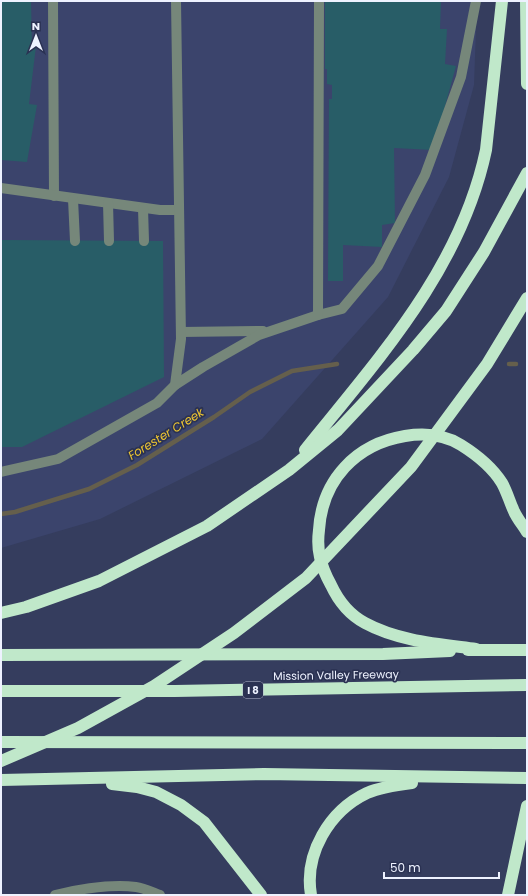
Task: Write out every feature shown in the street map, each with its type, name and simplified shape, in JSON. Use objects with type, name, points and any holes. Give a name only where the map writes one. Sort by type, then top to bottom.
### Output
[{"type":"highway","points":[[289,470],[397,335],[422,300],[452,247],[474,195],[482,170],[486,150],[502,1]]},
{"type":"highway","points":[[526,1],[527,84]]},
{"type":"highway","points":[[1,613],[26,607],[99,581],[207,526],[289,470],[338,430],[413,350],[446,311],[484,252],[527,173]]},
{"type":"highway","points":[[1,761],[78,728],[154,686],[234,633],[306,578],[411,467],[487,364],[527,298]]},
{"type":"highway","points":[[476,649],[410,639],[386,632],[364,622],[349,611],[334,591],[319,556],[318,535],[320,515],[325,496],[334,480],[348,464],[362,452],[376,444],[396,438],[411,435],[429,435],[444,438],[459,444],[488,464],[503,484],[513,509],[527,532]]},
{"type":"highway","points":[[1,655],[383,654],[476,649],[527,650]]},
{"type":"highway","name":"Mission Valley Freeway","points":[[1,691],[175,691],[527,685]]},
{"type":"highway","points":[[1,742],[527,743]]},
{"type":"highway","points":[[1,780],[264,774],[527,778]]},
{"type":"highway","points":[[311,895],[310,872],[314,854],[331,820],[347,805],[366,794],[389,786],[452,778]]},
{"type":"highway","points":[[52,779],[138,787],[156,792],[181,805],[204,822],[261,895]]},
{"type":"highway","points":[[508,895],[527,806]]},
{"type":"street","points":[[52,1],[54,196]]},
{"type":"street","points":[[175,385],[181,340],[176,1]]},
{"type":"street","points":[[318,315],[319,1]]},
{"type":"street","points":[[1,472],[58,459],[157,403],[175,385],[259,335],[318,315],[342,309],[378,266],[425,175],[461,77],[476,1]]},
{"type":"street","points":[[1,188],[143,208],[179,210]]},
{"type":"street","points":[[73,199],[75,241]]},
{"type":"street","points":[[108,203],[109,241]]},
{"type":"street","points":[[143,208],[144,241]]},
{"type":"street","points":[[181,332],[269,331]]},
{"type":"street","points":[[55,895],[116,886],[136,887],[160,895]]},
{"type":"shaded area","points":[[1,1],[477,1],[474,85],[449,177],[388,297],[262,439],[100,519],[1,548]]},
{"type":"building","points":[[1,1],[31,1],[32,47],[36,46],[29,104],[37,105],[27,162],[1,160]]},
{"type":"building","points":[[325,1],[441,1],[440,29],[447,29],[445,64],[456,66],[433,150],[394,148],[395,223],[382,225],[382,247],[343,245],[343,281],[328,281],[329,99],[332,99],[332,85],[327,84],[327,69],[325,69]]},
{"type":"building","points":[[1,240],[163,241],[164,377],[22,447],[1,447]]},
{"type":"waterway","name":"Forester Creek","points":[[1,514],[15,512],[89,489],[137,465],[214,417],[250,392],[292,371],[337,364]]},
{"type":"waterway","name":"Forester Creek","points":[[509,364],[516,364]]}]
